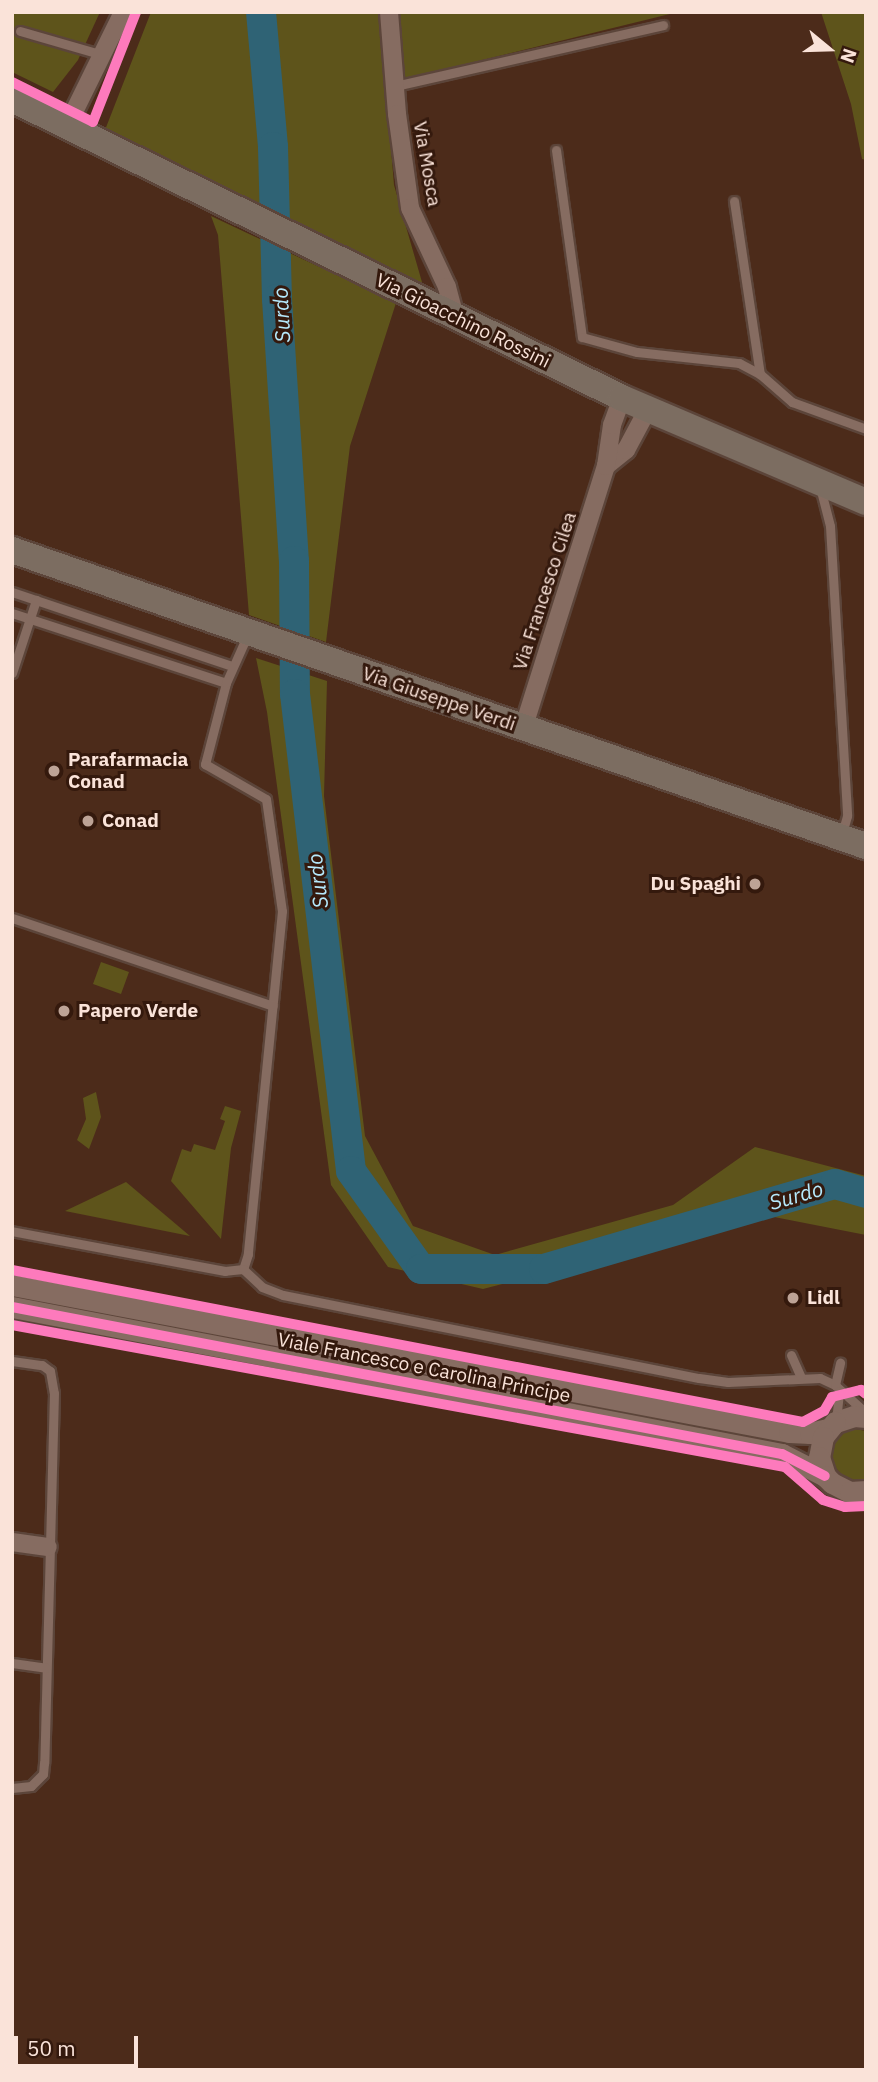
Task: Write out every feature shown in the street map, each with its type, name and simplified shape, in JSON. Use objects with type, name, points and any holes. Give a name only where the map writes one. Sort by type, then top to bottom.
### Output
[{"type":"main road","name":"Via Gioacchino Rossini","points":[[12,99],[622,398],[866,502]]},
{"type":"main road","name":"Via Giuseppe Verdi","points":[[12,550],[853,842]]},
{"type":"street","points":[[67,126],[123,12]]},
{"type":"street","name":"Via Mosca","points":[[389,12],[410,208],[447,287],[454,316]]},
{"type":"street","name":"Via Francesco Cilea","points":[[523,729],[606,466],[612,425],[622,398]]},
{"type":"street","name":"Via Francesco Cilea","points":[[606,466],[626,450],[648,409]]},
{"type":"street","name":"Viale Francesco e Carolina Principe","points":[[12,1285],[776,1430],[810,1433],[854,1416],[866,1415]]},
{"type":"street","name":"Viale Francesco e Carolina Principe","points":[[12,1307],[782,1454],[825,1476],[840,1489],[866,1491]]},
{"type":"street","points":[[825,1476],[819,1447],[832,1426]]},
{"type":"street","points":[[12,1542],[48,1547]]},
{"type":"lane","points":[[395,86],[663,25]]},
{"type":"lane","points":[[20,31],[103,55]]},
{"type":"lane","points":[[556,150],[582,337],[637,352],[739,363],[760,374],[792,402],[866,429]]},
{"type":"lane","points":[[733,201],[760,374]]},
{"type":"lane","points":[[819,482],[830,526],[847,816],[853,842]]},
{"type":"lane","points":[[12,592],[232,666]]},
{"type":"lane","points":[[12,673],[36,600]]},
{"type":"lane","points":[[12,613],[226,683]]},
{"type":"lane","points":[[243,1269],[248,1254],[282,911],[268,804],[261,795],[205,764],[226,683],[248,634]]},
{"type":"lane","points":[[12,918],[273,1006]]},
{"type":"lane","points":[[12,1231],[225,1270],[243,1269],[262,1287],[283,1296],[699,1378],[739,1382],[820,1378],[837,1388],[866,1415]]},
{"type":"lane","points":[[791,1354],[801,1377]]},
{"type":"lane","points":[[12,1361],[42,1366],[50,1371],[53,1382],[43,1774],[31,1786],[12,1788]]},
{"type":"lane","points":[[832,1426],[840,1363]]},
{"type":"lane","points":[[12,1663],[46,1668]]},
{"type":"shaded area","points":[[12,12],[100,12],[78,60],[53,92],[12,72]]},
{"type":"shaded area","points":[[151,12],[380,12],[394,185],[426,296],[105,130]]},
{"type":"shaded area","points":[[398,12],[678,12],[401,80]]},
{"type":"shaded area","points":[[821,12],[866,12],[866,160],[862,159],[851,104]]},
{"type":"shaded area","points":[[211,216],[396,303],[350,446],[326,642],[249,615],[218,235]]},
{"type":"shaded area","points":[[256,658],[327,681],[324,796],[365,1136],[413,1226],[495,1255],[673,1205],[755,1147],[866,1176],[866,1235],[769,1216],[483,1289],[388,1267],[331,1185],[267,712]]},
{"type":"shaded area","points":[[101,962],[129,972],[121,994],[93,984]]},
{"type":"shaded area","points":[[96,1092],[101,1117],[89,1149],[77,1140],[86,1119],[83,1098]]},
{"type":"shaded area","points":[[225,1106],[241,1111],[231,1148],[221,1239],[171,1181],[182,1149],[191,1152],[194,1144],[215,1150],[225,1121],[220,1119]]},
{"type":"shaded area","points":[[126,1182],[190,1236],[65,1211]]},
{"type":"shaded area","points":[[855,1429],[866,1431],[866,1479],[854,1480],[842,1475],[834,1466],[832,1454],[835,1442],[844,1433]]},
{"type":"waterway","name":"Surdo","points":[[261,12],[273,147],[277,299],[294,561],[295,694],[351,1171],[421,1269],[544,1269],[835,1184],[866,1193]]},
{"type":"cycle path","points":[[12,82],[93,122],[136,12]]},
{"type":"cycle path","points":[[12,1270],[803,1422],[824,1411],[832,1397],[861,1390],[866,1394]]},
{"type":"cycle path","points":[[12,1307],[782,1454],[825,1476]]},
{"type":"cycle path","points":[[12,1325],[785,1467],[823,1500],[845,1507],[866,1506]]},
{"type":"place","name":"Parafarmacia Conad","points":[[54,771]]},
{"type":"place","name":"Conad","points":[[88,821]]},
{"type":"place","name":"Du Spaghi","points":[[755,884]]},
{"type":"place","name":"Papero Verde","points":[[64,1011]]},
{"type":"place","name":"Lidl","points":[[793,1298]]}]
